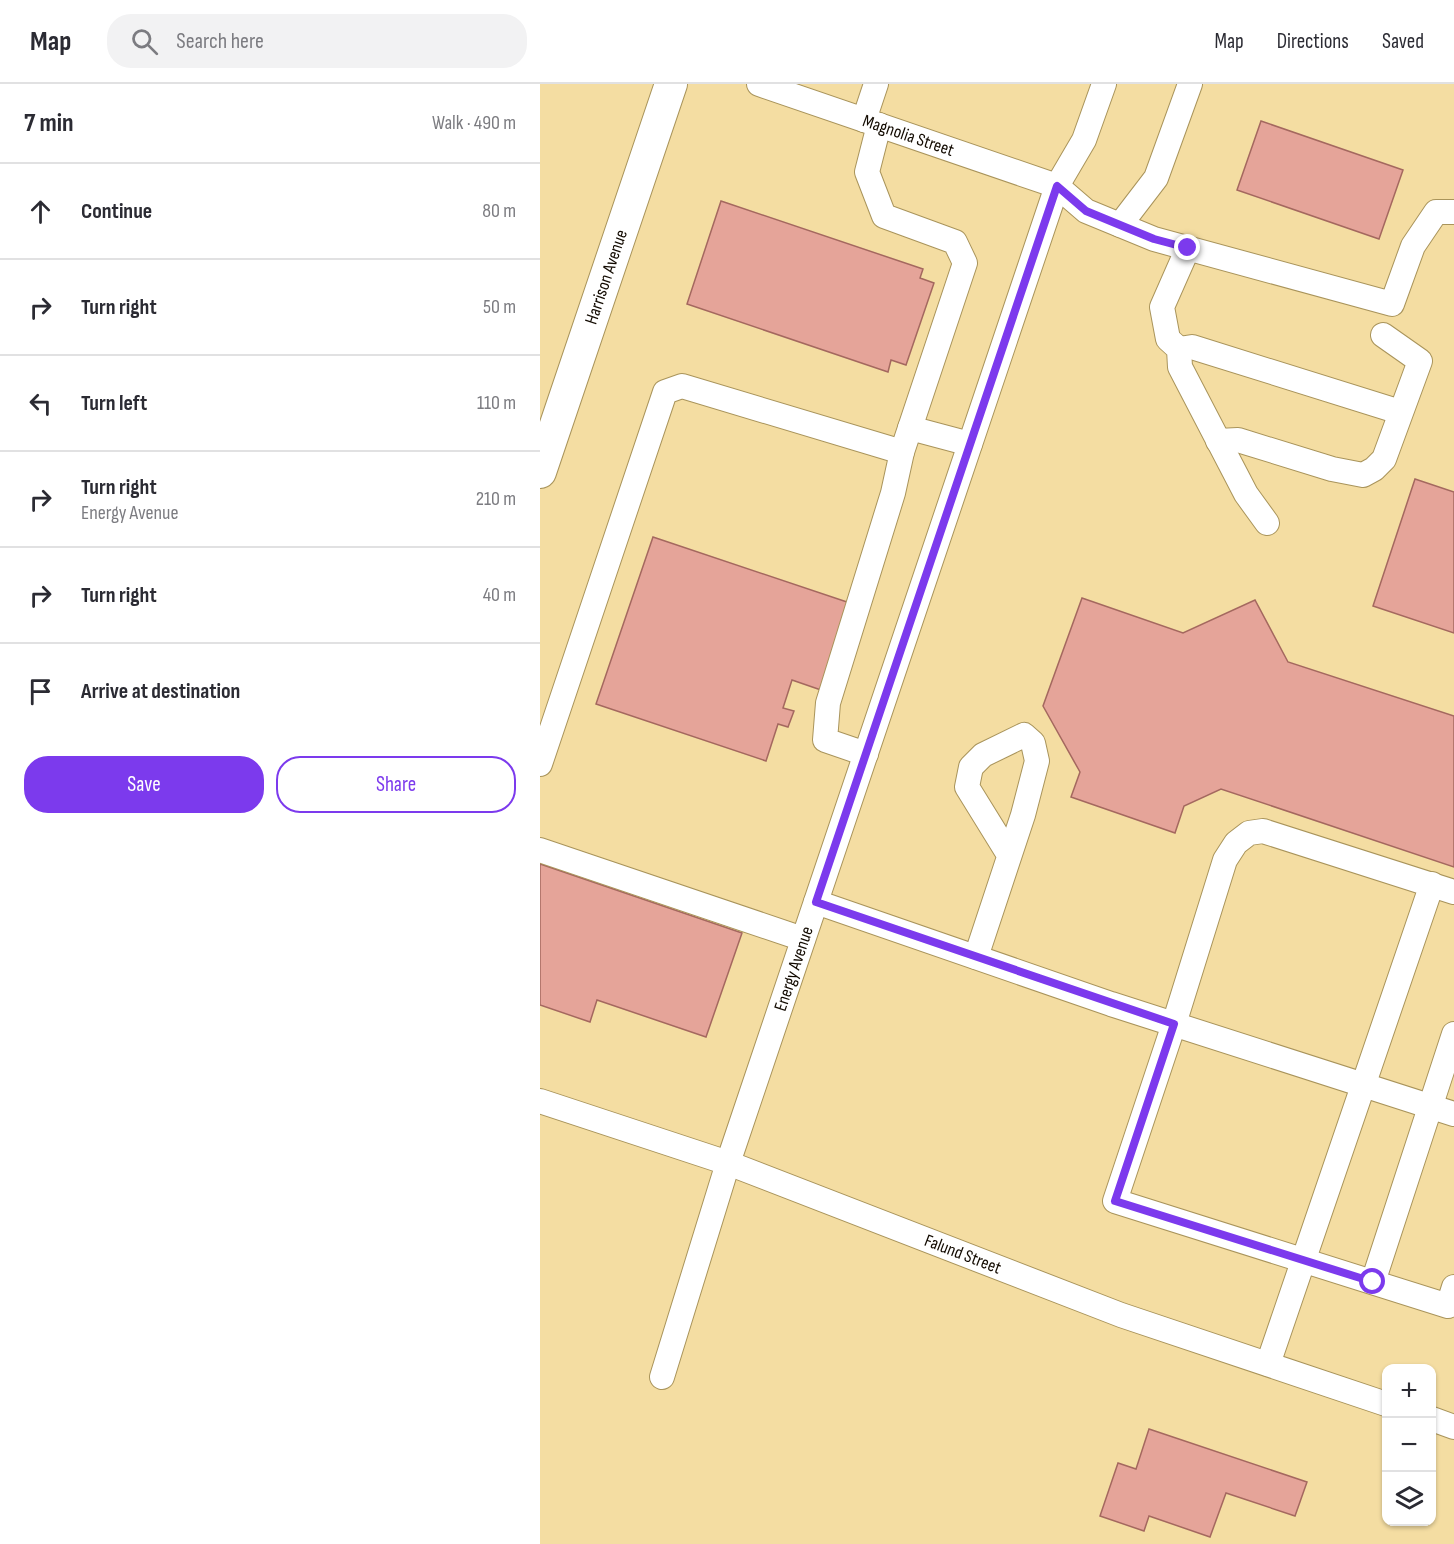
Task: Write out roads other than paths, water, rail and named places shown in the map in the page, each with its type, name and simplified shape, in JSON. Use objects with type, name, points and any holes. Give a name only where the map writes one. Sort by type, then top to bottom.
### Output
[{"type":"main road","name":"Harrison Avenue","points":[[540,472],[671,84]]},
{"type":"street","name":"Magnolia Street","points":[[759,84],[1057,186]]},
{"type":"street","points":[[866,754],[825,740],[828,704],[893,493],[902,452],[965,263],[955,242],[884,216],[867,172],[876,84]]},
{"type":"street","name":"Energy Avenue","points":[[662,1377],[728,1163],[1057,186],[1084,140],[1104,84]]},
{"type":"street","points":[[1120,225],[1156,178],[1190,84]]},
{"type":"street","points":[[1057,186],[1086,211],[1154,239],[1392,304],[1413,246],[1436,212],[1454,212]]},
{"type":"street","points":[[1188,248],[1162,307],[1168,339],[1179,349],[1180,367],[1246,494],[1267,523]]},
{"type":"street","points":[[1218,441],[1238,440],[1332,469],[1363,475],[1374,469],[1384,459],[1420,361],[1383,335]]},
{"type":"street","points":[[1179,349],[1192,347],[1400,412]]},
{"type":"street","points":[[540,764],[665,392],[682,386],[902,452]]},
{"type":"street","points":[[910,428],[970,444]]},
{"type":"street","points":[[1268,1364],[1304,1260],[1363,1084],[1443,888],[1263,831],[1249,833],[1236,843],[1225,860],[1174,1024],[1115,1201],[1304,1260],[1448,1306],[1454,1287]]},
{"type":"street","points":[[540,850],[803,939]]},
{"type":"street","points":[[976,957],[1009,855]]},
{"type":"street","points":[[816,902],[1174,1024],[1454,1114]]},
{"type":"street","points":[[1373,1282],[1454,1034]]},
{"type":"street","name":"Falund Street","points":[[540,1101],[728,1163],[1121,1315],[1382,1403]]},
{"type":"street","points":[[1436,1421],[1454,1426]]}]
